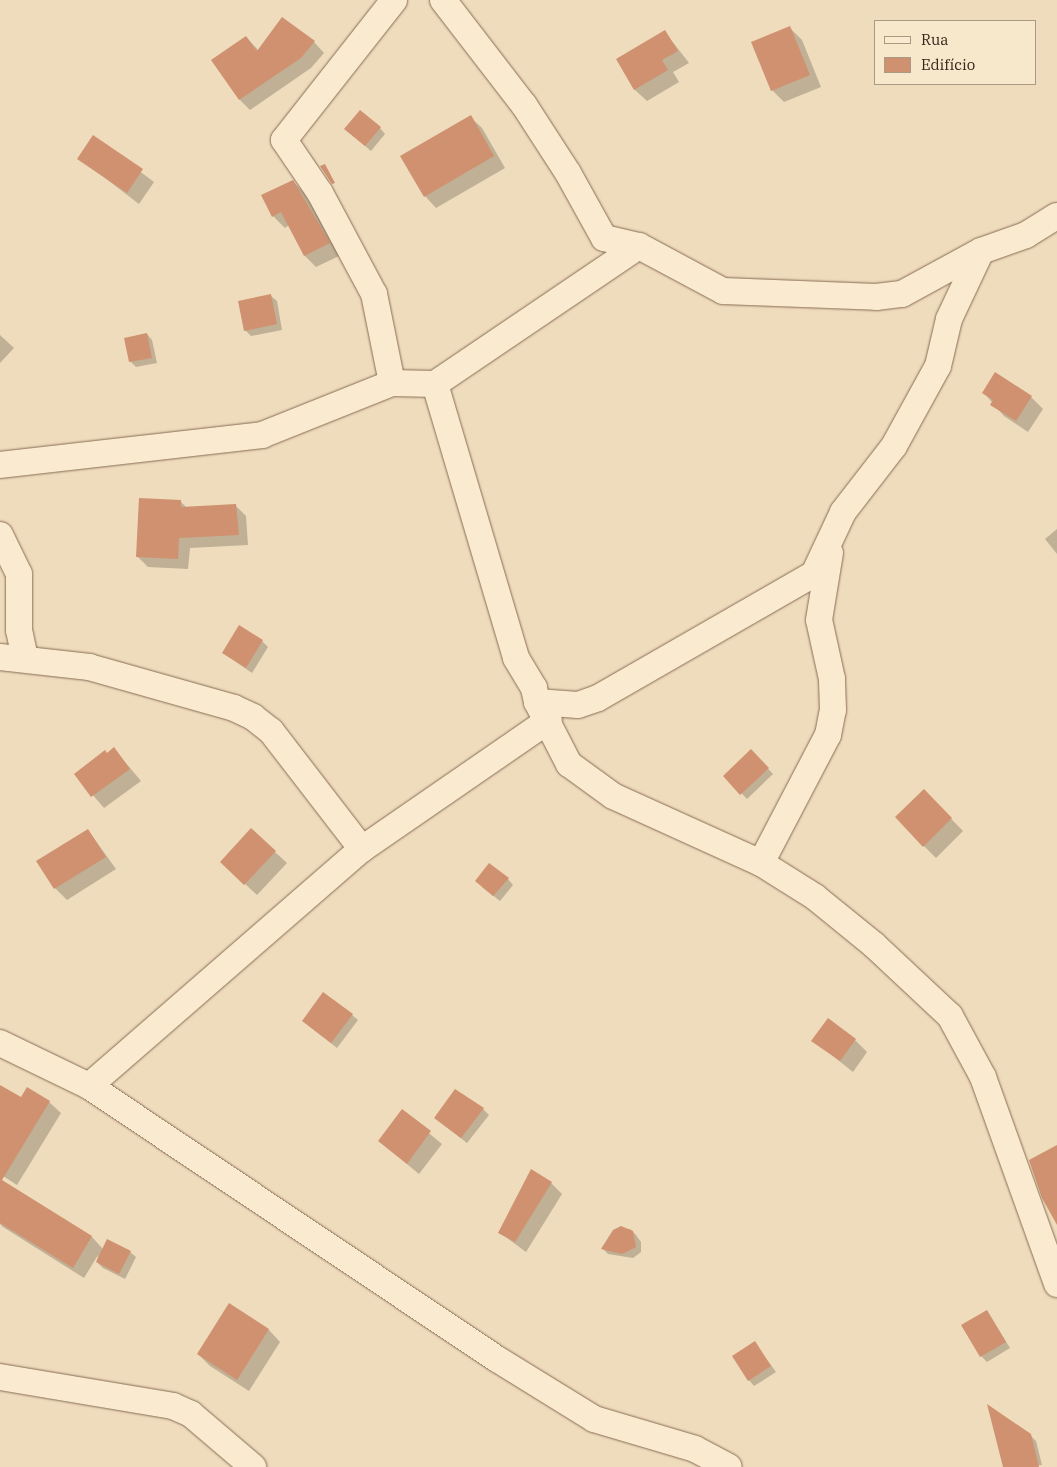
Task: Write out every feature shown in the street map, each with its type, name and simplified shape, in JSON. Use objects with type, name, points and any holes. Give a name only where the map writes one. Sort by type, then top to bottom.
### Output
[{"type":"street","points":[[392,383],[374,294],[320,193],[284,140],[394,0]]},
{"type":"street","points":[[444,0],[524,105],[568,173],[604,238],[639,246],[723,291],[876,297],[902,294],[981,251],[1026,235],[1057,216]]},
{"type":"street","points":[[0,465],[262,435],[392,383],[435,384],[639,246]]},
{"type":"street","points":[[89,1086],[362,849],[543,711],[578,705],[598,698],[668,660],[814,574],[832,535],[860,486],[894,446],[938,366],[949,319],[981,251]]},
{"type":"street","points":[[435,384],[516,658],[534,688],[569,764],[613,796],[761,863],[815,898],[874,945],[950,1016],[983,1077],[1057,1284]]},
{"type":"street","points":[[0,535],[18,574],[19,630],[12,658],[88,668],[234,708],[253,717],[271,731],[362,849]]},
{"type":"street","points":[[761,863],[828,735],[833,710],[832,679],[819,620],[832,535]]},
{"type":"street","points":[[0,1043],[89,1086],[497,1359],[594,1419],[695,1449],[729,1467]]},
{"type":"street","points":[[0,1377],[172,1406],[191,1414],[253,1467]]},
{"type":"building","points":[[282,17],[315,41],[301,58],[239,100],[211,60],[246,36],[257,51]]},
{"type":"building","points":[[790,26],[810,75],[771,91],[751,42]]},
{"type":"building","points":[[665,30],[678,51],[662,60],[668,70],[634,90],[616,59]]},
{"type":"building","points":[[360,110],[381,127],[365,146],[344,129]]},
{"type":"building","points":[[471,115],[494,156],[424,197],[400,156]]},
{"type":"building","points":[[93,135],[143,169],[127,193],[77,159]]},
{"type":"building","points":[[325,164],[335,183],[332,184],[320,166]]},
{"type":"building","points":[[293,180],[330,243],[304,256],[281,212],[272,217],[261,195]]},
{"type":"building","points":[[271,294],[277,324],[244,331],[238,301]]},
{"type":"building","points":[[147,333],[152,358],[129,362],[124,338]]},
{"type":"building","points":[[995,372],[1032,396],[1016,421],[990,405],[993,400],[982,393]]},
{"type":"building","points":[[139,498],[181,500],[181,507],[236,504],[239,535],[179,538],[178,559],[136,557]]},
{"type":"building","points":[[239,625],[263,640],[246,668],[222,653]]},
{"type":"building","points":[[114,747],[130,769],[91,797],[74,774],[105,750],[107,753]]},
{"type":"building","points":[[751,749],[769,768],[740,795],[723,776]]},
{"type":"building","points":[[924,789],[952,818],[923,847],[895,817]]},
{"type":"building","points":[[251,828],[276,851],[244,885],[220,862]]},
{"type":"building","points":[[88,829],[106,857],[54,889],[36,861]]},
{"type":"building","points":[[489,863],[509,878],[493,896],[475,881]]},
{"type":"building","points":[[323,992],[353,1014],[331,1043],[302,1021]]},
{"type":"building","points":[[828,1018],[856,1039],[840,1061],[811,1041]]},
{"type":"building","points":[[0,1085],[21,1097],[27,1087],[50,1101],[2,1180],[92,1236],[73,1268],[0,1223]]},
{"type":"building","points":[[455,1089],[484,1108],[461,1138],[434,1118]]},
{"type":"building","points":[[402,1109],[431,1131],[407,1164],[378,1141]]},
{"type":"building","points":[[1057,1145],[1057,1225],[1042,1198],[1029,1160]]},
{"type":"building","points":[[531,1169],[552,1182],[515,1242],[498,1233]]},
{"type":"building","points":[[621,1226],[633,1231],[636,1247],[622,1254],[601,1249],[613,1230]]},
{"type":"building","points":[[107,1239],[131,1251],[119,1274],[96,1262]]},
{"type":"building","points":[[229,1303],[269,1329],[237,1380],[197,1354]]},
{"type":"building","points":[[987,1310],[1006,1342],[980,1357],[961,1325]]},
{"type":"building","points":[[755,1341],[771,1366],[748,1381],[732,1356]]},
{"type":"building","points":[[987,1404],[1031,1434],[1039,1467],[1003,1467]]}]
